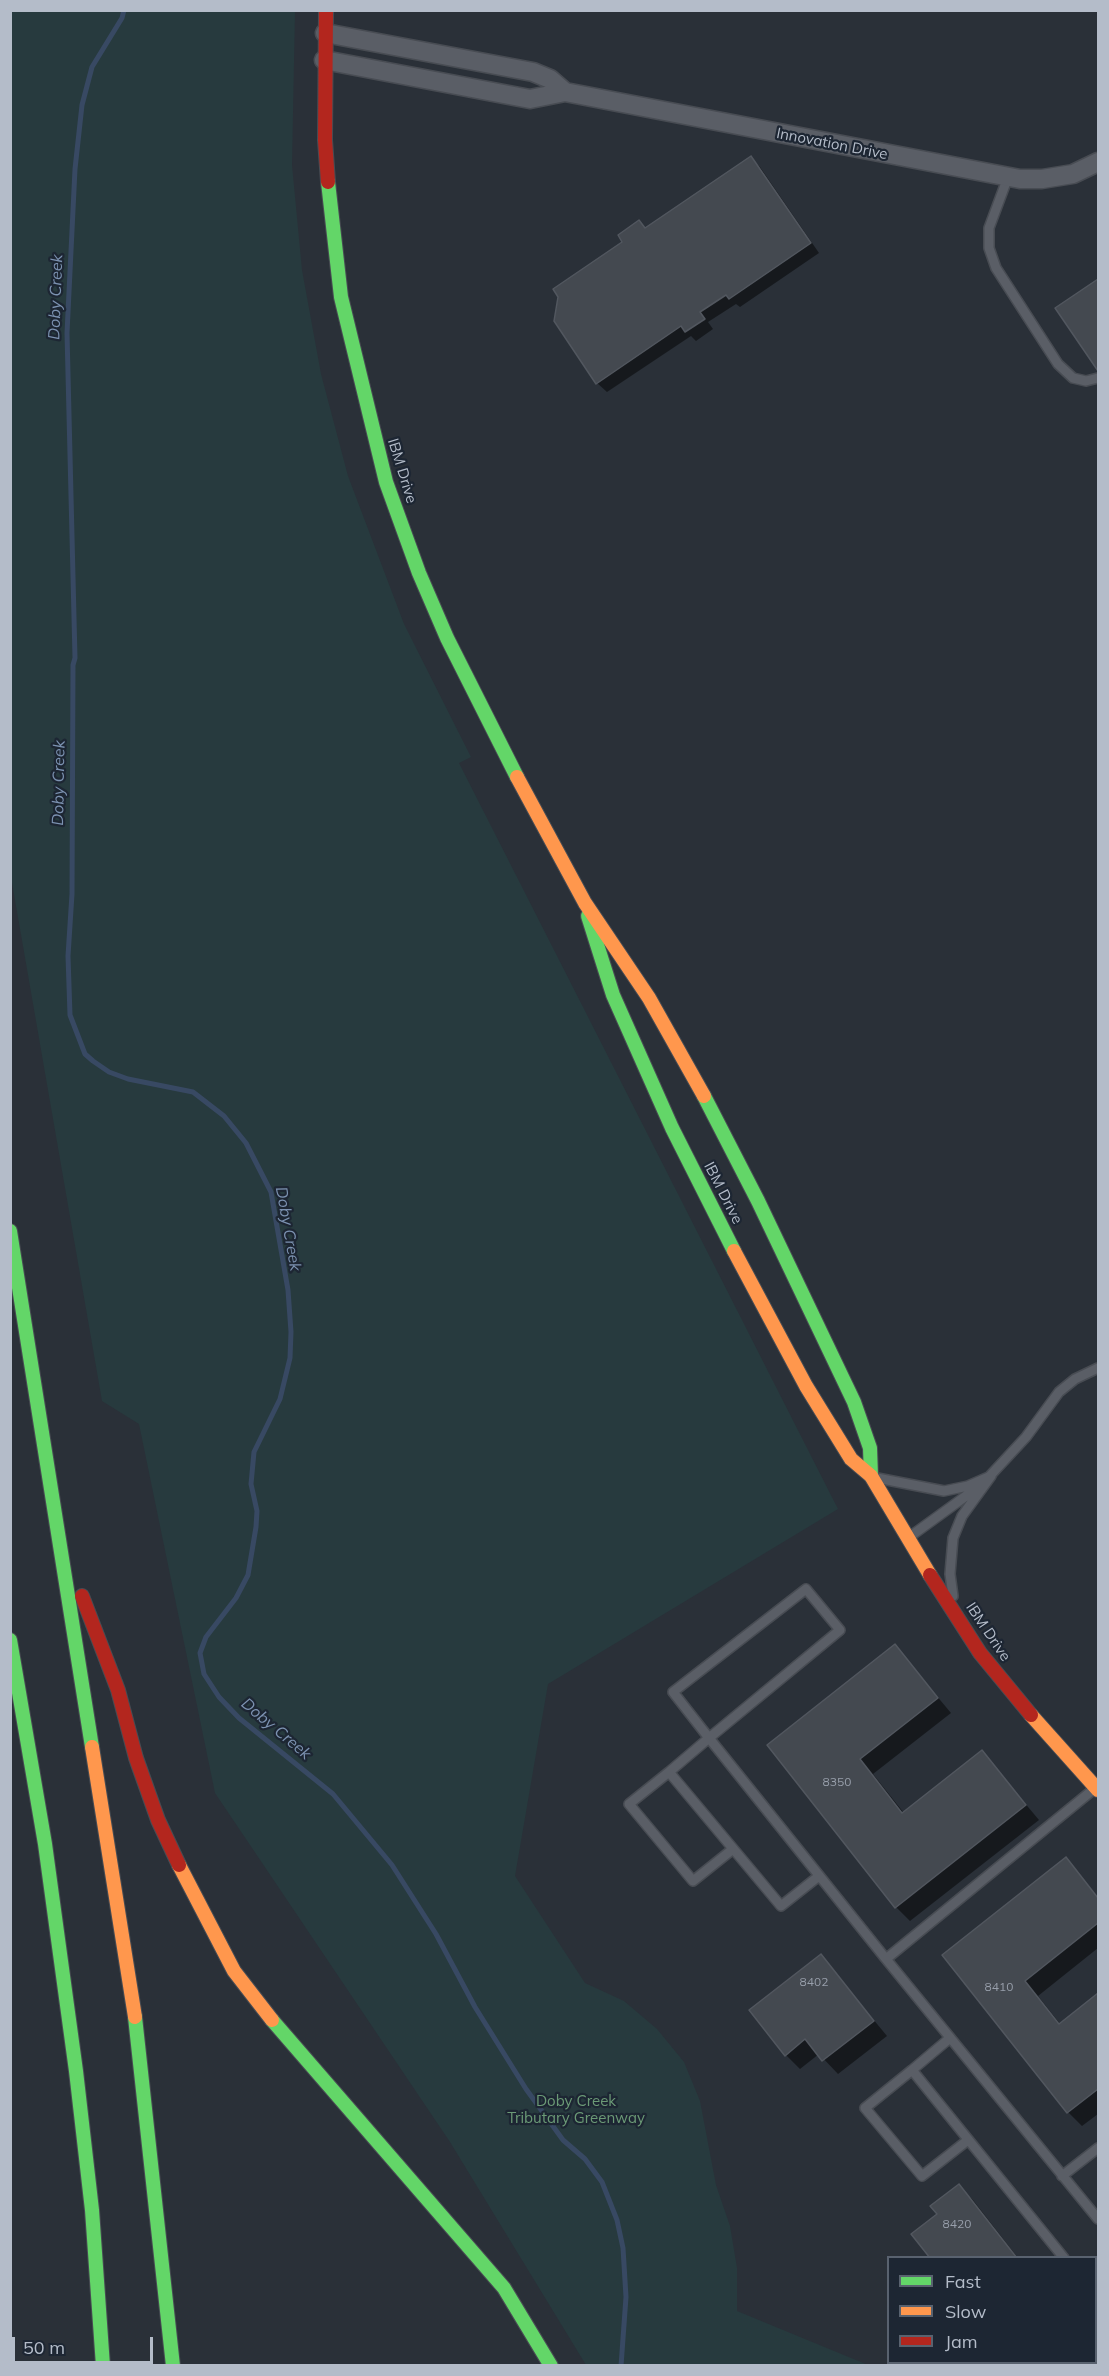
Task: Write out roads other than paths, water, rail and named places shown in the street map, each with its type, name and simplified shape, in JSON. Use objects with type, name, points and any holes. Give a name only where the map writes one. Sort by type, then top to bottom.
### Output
[{"type":"main road","name":"IBM Drive","points":[[326,10],[324,33],[325,140],[332,235],[341,297],[386,482],[419,573],[447,638],[585,903],[649,998],[759,1201],[854,1402],[870,1448],[871,1476]]},
{"type":"main road","name":"IBM Drive","points":[[585,903],[613,995],[710,1204],[806,1386],[851,1459],[871,1476],[961,1624],[1010,1692],[1097,1788]]},
{"type":"main road","points":[[10,1231],[64,1556],[139,2039],[173,2366]]},
{"type":"main road","points":[[64,1556],[98,1630],[118,1690],[136,1758],[158,1820],[198,1905],[234,1971],[321,2080],[504,2288],[552,2366]]},
{"type":"main road","points":[[10,1640],[45,1844],[76,2072],[92,2210],[103,2366]]},
{"type":"street","points":[[324,33],[533,72],[550,79],[565,92]]},
{"type":"street","points":[[324,60],[530,99],[565,92]]},
{"type":"street","name":"Innovation Drive","points":[[565,92],[1008,177],[1042,179],[1058,177],[1098,162]]},
{"type":"lane","points":[[1008,177],[989,228],[989,248],[996,268],[1058,364],[1073,378],[1086,381],[1098,378]]},
{"type":"lane","points":[[961,1624],[950,1574],[954,1538],[962,1516],[991,1476],[1026,1437],[1059,1392],[1075,1379],[1098,1368]]},
{"type":"lane","points":[[871,1476],[924,1489],[944,1491],[968,1486],[991,1476]]},
{"type":"lane","points":[[907,1538],[955,1506],[991,1476]]},
{"type":"lane","points":[[733,1848],[693,1881],[629,1804],[669,1772],[709,1738],[840,1630],[806,1589],[673,1692],[709,1738],[819,1876],[1098,2219]]},
{"type":"lane","points":[[669,1772],[781,1906],[819,1876]]},
{"type":"lane","points":[[886,1959],[1097,1788]]},
{"type":"lane","points":[[950,2038],[865,2108],[922,2176],[968,2140]]},
{"type":"lane","points":[[912,2070],[1062,2256]]},
{"type":"lane","points":[[1062,2176],[1098,2148]]},
{"type":"waterway","name":"Doby Creek","points":[[124,10],[122,18],[92,67],[82,105],[75,169],[67,333],[75,658],[73,665],[72,894],[68,956],[70,1015],[85,1054],[93,1061],[109,1072],[128,1079],[193,1092],[224,1116],[246,1143],[271,1192],[288,1290],[291,1332],[290,1358],[280,1399],[254,1452],[251,1484],[257,1511],[248,1575],[236,1598],[206,1637],[200,1653],[204,1674],[219,1697],[239,1718],[333,1794],[392,1865],[436,1934],[475,2007],[526,2089],[563,2140],[585,2159],[602,2182],[617,2220],[623,2248],[626,2297],[621,2366]]},
{"type":"park label","name":"Doby Creek Tributary Greenway","points":[[576,2110]]}]
